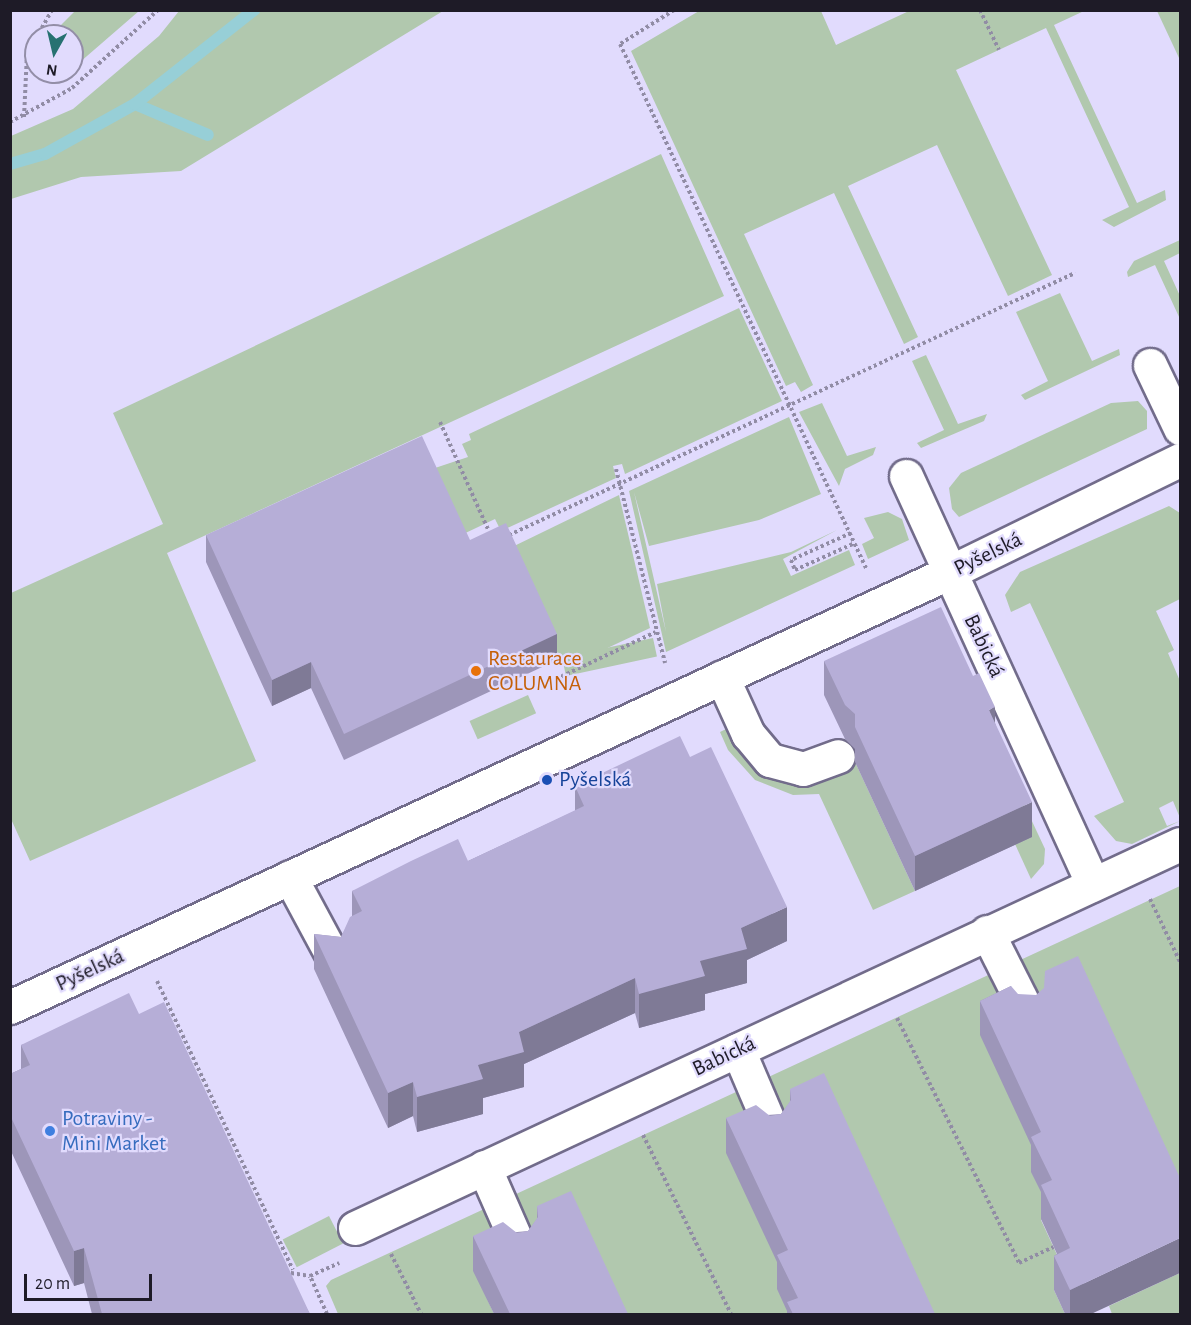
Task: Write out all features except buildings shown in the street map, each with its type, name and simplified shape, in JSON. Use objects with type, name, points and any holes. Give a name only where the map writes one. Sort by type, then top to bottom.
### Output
[{"type":"street","points":[[1150,365],[1180,428]]},
{"type":"street","name":"Pyšelská","points":[[10,1007],[950,572],[1180,460]]},
{"type":"street","name":"Babická","points":[[906,476],[1092,882]]},
{"type":"street","points":[[722,677],[748,734],[770,760],[803,769],[838,756]]},
{"type":"street","name":"Babická","points":[[354,1228],[738,1050],[1092,882],[1180,844]]},
{"type":"street","points":[[290,877],[332,955]]},
{"type":"street","points":[[987,932],[1028,1013]]},
{"type":"street","points":[[738,1050],[773,1132]]},
{"type":"street","points":[[484,1167],[520,1249]]},
{"type":"path","points":[[24,117],[27,54],[40,23],[52,10]]},
{"type":"path","points":[[10,122],[24,117],[72,88],[158,10]]},
{"type":"path","points":[[674,10],[620,44],[868,571]]},
{"type":"path","points":[[980,10],[999,50]]},
{"type":"path","points":[[504,537],[1075,273]]},
{"type":"path","points":[[440,422],[494,542]]},
{"type":"path","points":[[616,469],[665,665]]},
{"type":"path","points":[[851,533],[791,560],[795,570],[855,543]]},
{"type":"path","points":[[556,679],[656,632]]},
{"type":"path","points":[[1147,893],[1180,962]]},
{"type":"path","points":[[152,970],[293,1270]]},
{"type":"path","points":[[893,1009],[1018,1263],[1054,1247]]},
{"type":"path","points":[[639,1126],[730,1314]]},
{"type":"path","points":[[272,1275],[293,1270],[310,1276],[365,1251],[354,1228]]},
{"type":"path","points":[[386,1243],[421,1314]]},
{"type":"path","points":[[310,1276],[327,1314]]},
{"type":"green space","points":[[76,10],[139,10],[84,59],[84,24],[62,24]]},
{"type":"green space","points":[[179,11],[443,11],[181,171],[81,177],[11,199],[11,136],[73,109],[159,36]]},
{"type":"green space","points":[[699,11],[821,11],[836,45],[909,11],[1084,11],[1054,25],[1137,203],[1165,190],[1166,200],[1114,227],[1102,220],[1129,207],[1046,28],[956,70],[1052,275],[1008,296],[937,145],[848,186],[918,337],[904,344],[834,193],[744,234],[813,385],[801,392],[795,382],[786,386],[631,51]]},
{"type":"green space","points":[[1157,11],[1180,11],[1180,60]]},
{"type":"green space","points":[[661,154],[724,296],[167,553],[256,761],[30,861],[11,819],[11,593],[163,524],[113,413]]},
{"type":"green space","points":[[1180,240],[1180,253],[1164,261],[1180,296],[1180,319],[1155,265],[1128,277],[1127,272],[1134,261]]},
{"type":"green space","points":[[1060,293],[1092,361],[1119,349],[1120,355],[1025,400],[1021,395],[1048,381],[1016,312]]},
{"type":"green space","points":[[739,308],[782,401],[625,474],[622,464],[613,466],[616,478],[501,531],[495,519],[457,537],[426,471],[468,457],[462,444],[471,440],[469,434]]},
{"type":"green space","points":[[926,355],[958,424],[987,414],[984,421],[921,448],[917,443],[944,430],[912,361]]},
{"type":"green space","points":[[1138,401],[1147,411],[1147,429],[959,517],[952,509],[949,488],[961,473],[1111,403]]},
{"type":"green space","points":[[822,403],[847,456],[876,447],[873,455],[845,469],[839,486],[799,412]]},
{"type":"green space","points":[[789,417],[821,494],[759,520],[649,546],[634,492],[666,632],[657,584],[791,552],[837,530],[783,559],[791,576],[849,550],[855,565],[666,652],[629,491]]},
{"type":"green space","points":[[619,495],[650,628],[565,668],[506,550]]},
{"type":"green space","points":[[1169,506],[1180,513],[1180,599],[1156,611],[1174,650],[1168,653],[1180,681],[1180,818],[1173,801],[1159,808],[1167,826],[1180,821],[1132,844],[1116,841],[1094,816],[1124,802],[1030,603],[1011,612],[1005,595],[1020,572]]},
{"type":"green space","points":[[888,512],[902,519],[909,540],[868,559],[862,544],[874,538],[864,518]]},
{"type":"green space","points":[[653,638],[657,657],[566,676],[562,657]]},
{"type":"green space","points":[[528,695],[536,713],[478,739],[470,721]]},
{"type":"green space","points":[[726,729],[753,768],[781,782],[814,783],[856,764],[915,891],[873,910],[819,794],[793,795],[755,780],[728,750],[720,732]]},
{"type":"green space","points":[[995,742],[1045,849],[1044,864],[1031,879],[1015,844]]},
{"type":"green space","points":[[1180,886],[1180,1212],[1041,1167],[1052,1214],[1041,1220],[1070,1283],[1054,1290],[1065,1314],[919,1314],[788,1284],[789,1314],[612,1314],[474,1270],[494,1314],[338,1314],[326,1286],[331,1280]]},
{"type":"green space","points":[[329,1216],[343,1244],[297,1267],[283,1240]]},
{"type":"green space","points":[[1180,1273],[1180,1314],[1112,1314],[1109,1306]]},
{"type":"waterway","points":[[10,164],[45,154],[135,104],[254,10]]},
{"type":"waterway","points":[[135,104],[208,135]]},
{"type":"place","name":"Restaurace COLUMNA","points":[[476,671]]},
{"type":"place","name":"Pyšelská","points":[[547,780]]},
{"type":"place","name":"Potraviny - Mini Market","points":[[50,1131]]}]
